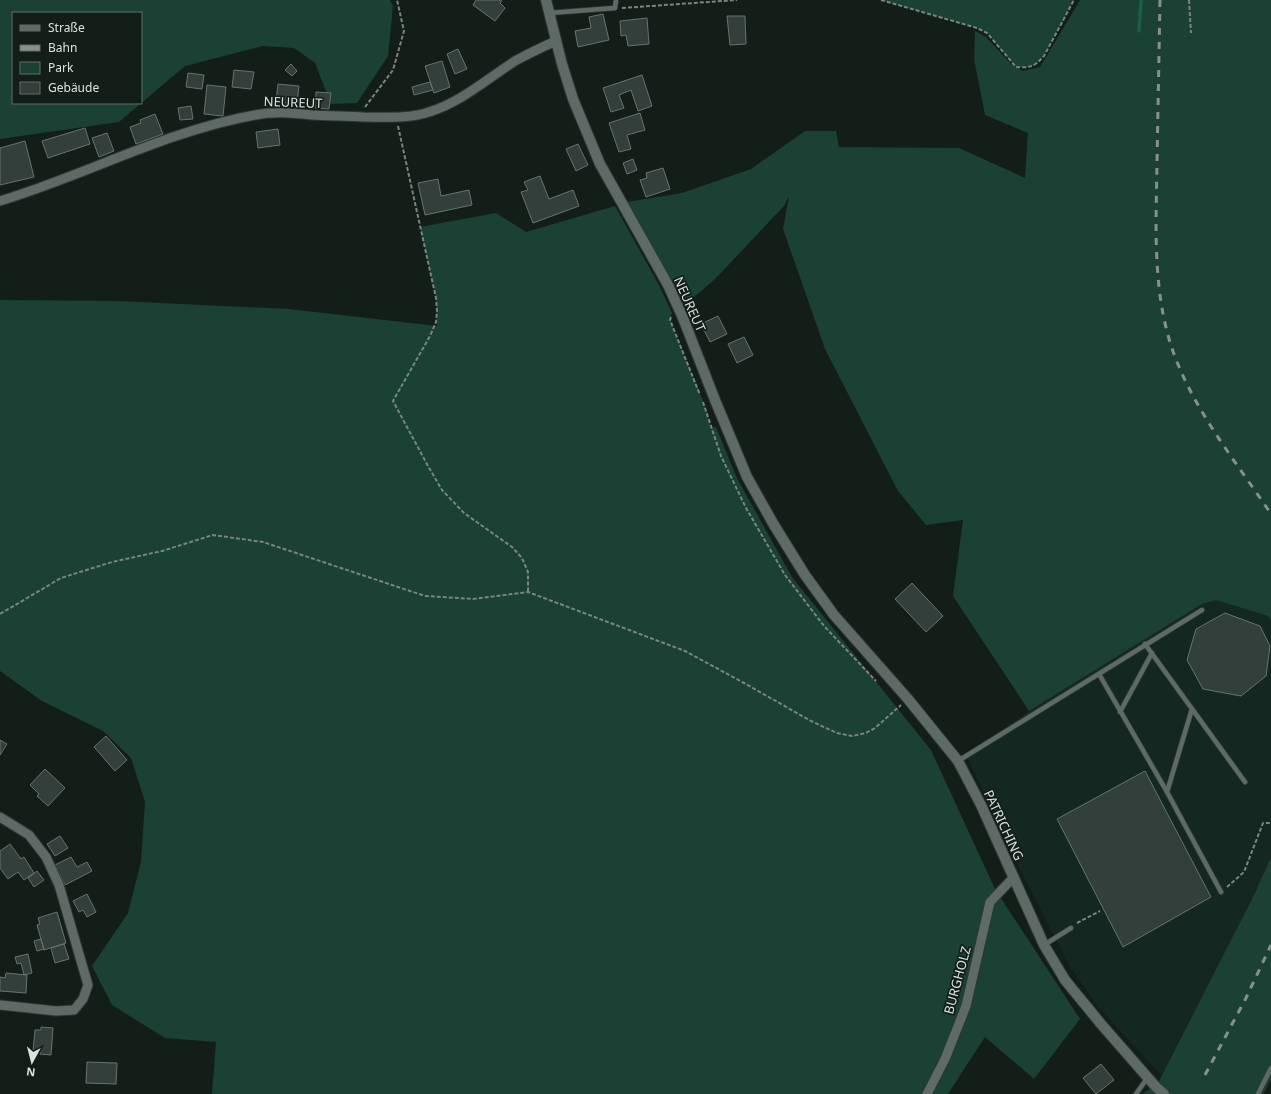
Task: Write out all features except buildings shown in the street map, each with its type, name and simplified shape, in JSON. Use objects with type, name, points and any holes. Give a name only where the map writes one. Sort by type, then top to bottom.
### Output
[{"type":"street","name":"NEUREUT","points":[[546,0],[556,41],[574,99],[600,164],[668,285],[683,318],[747,477],[774,526],[805,575]]},
{"type":"street","name":"NEUREUT","points":[[0,201],[53,183],[126,154],[195,130],[255,114],[279,113],[396,118],[411,117],[439,109],[482,84],[516,61],[556,41]]},
{"type":"street","name":"PATRICHING","points":[[805,575],[834,615],[904,702],[958,761],[981,804],[1044,944],[1065,980],[1101,1024],[1164,1094]]},
{"type":"street","points":[[0,817],[28,835],[46,857],[59,885],[88,985],[83,999],[74,1010],[56,1010],[0,1005]]},
{"type":"street","name":"BURGHOLZ","points":[[927,1094],[945,1059],[966,1006],[990,902],[1014,877]]},
{"type":"lane","points":[[549,13],[615,8],[616,0]]},
{"type":"lane","points":[[958,761],[1202,610]]},
{"type":"lane","points":[[1145,644],[1245,782]]},
{"type":"lane","points":[[1120,712],[1152,653]]},
{"type":"lane","points":[[1100,674],[1120,712],[1167,792],[1221,892]]},
{"type":"lane","points":[[1167,792],[1192,709]]},
{"type":"lane","points":[[1044,944],[1071,928]]},
{"type":"lane","points":[[1258,1094],[1271,1068]]},
{"type":"lane","points":[[1136,1094],[1148,1077]]},
{"type":"path","points":[[357,117],[393,70],[404,31],[397,0]]},
{"type":"path","points":[[615,8],[737,0]]},
{"type":"path","points":[[881,0],[977,28],[987,33],[1016,67],[1028,68],[1037,64],[1044,56],[1074,0]]},
{"type":"path","points":[[1189,0],[1191,33]]},
{"type":"path","points":[[396,118],[436,298],[437,311],[436,322],[430,336],[393,401],[442,490],[464,512],[512,547],[522,558],[528,572],[528,592]]},
{"type":"path","points":[[670,320],[704,403],[721,456],[746,508],[790,582],[824,626],[878,683]]},
{"type":"path","points":[[0,614],[61,578],[112,562],[162,551],[213,535],[263,542],[425,596],[473,599],[528,592],[685,651],[810,721],[837,733],[852,736],[866,734],[875,728],[904,702]]},
{"type":"path","points":[[904,702],[905,711]]},
{"type":"path","points":[[1221,892],[1244,872],[1263,823],[1271,823]]},
{"type":"path","points":[[1071,928],[1100,910]]},
{"type":"shaded area","points":[[1216,600],[1268,616],[1271,621],[1271,857],[1254,895],[1162,1076],[1099,1008],[1071,968],[1007,844],[966,755],[1029,711],[1202,604]]},
{"type":"green space","points":[[0,0],[390,0],[393,6],[388,56],[357,103],[331,104],[315,63],[294,48],[263,46],[185,66],[142,102],[142,12],[12,12],[12,104],[140,104],[119,122],[0,139]]},
{"type":"green space","points":[[881,0],[1074,0],[1044,56],[1032,66],[1016,67],[987,33],[977,28]]},
{"type":"green space","points":[[1080,0],[1271,0],[1271,621],[1268,616],[1216,600],[1202,604],[1029,711],[953,596],[963,520],[926,525],[898,491],[825,349],[783,229],[789,196],[784,206],[716,278],[684,306],[627,202],[682,193],[751,169],[805,131],[836,131],[839,147],[959,148],[1025,178],[1028,133],[985,115],[974,59],[975,31],[986,37],[1012,65],[1023,71],[1040,67]]},
{"type":"green space","points":[[615,206],[659,285],[672,313],[670,320],[704,403],[711,428],[716,427],[737,478],[792,577],[931,750],[995,889],[1080,1019],[1034,1079],[985,1037],[948,1094],[212,1094],[216,1042],[165,1038],[112,1005],[92,966],[128,913],[141,862],[145,802],[131,758],[103,731],[42,701],[0,671],[0,300],[118,301],[289,309],[437,326],[436,298],[420,227],[496,213],[526,232]]},
{"type":"green space","points":[[1271,857],[1271,1079],[1263,1094],[1143,1094],[1146,1091],[1156,1087],[1254,895]]},
{"type":"waterway","points":[[1139,31],[1141,0]]},
{"type":"railway","points":[[1160,0],[1156,235],[1162,308],[1174,354],[1193,396],[1218,437],[1271,514]]},
{"type":"railway","points":[[1205,1075],[1246,998],[1271,945]]}]
